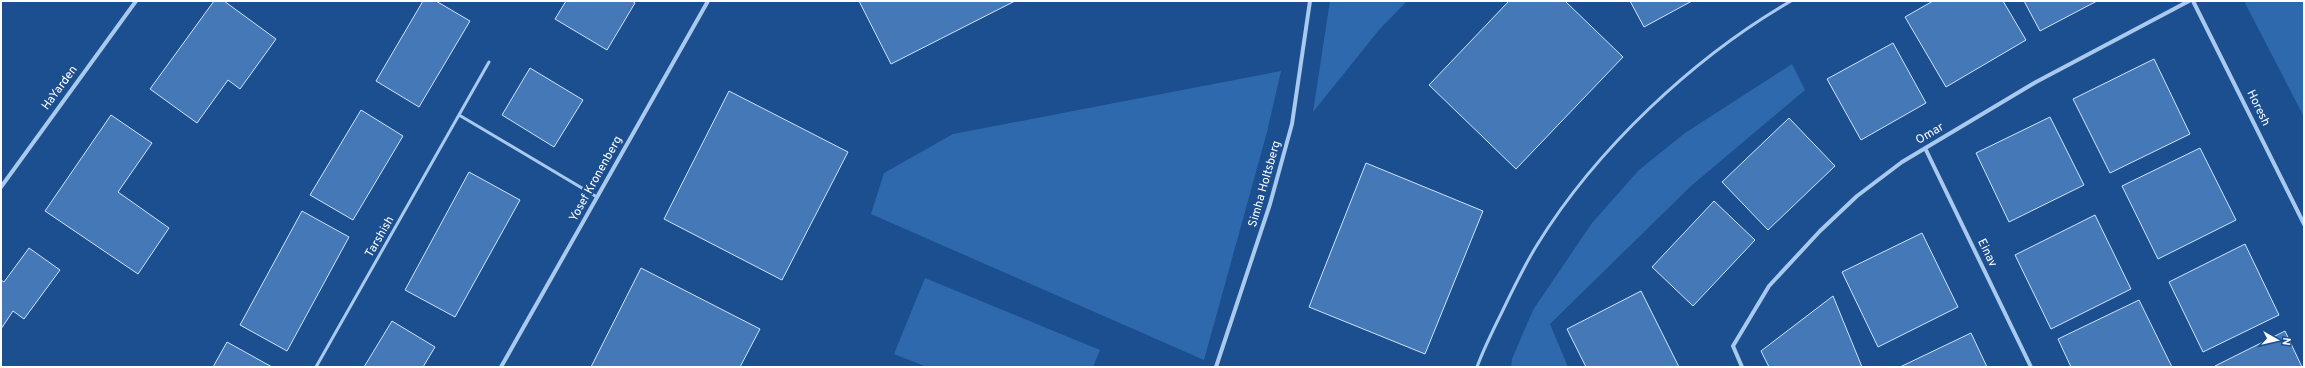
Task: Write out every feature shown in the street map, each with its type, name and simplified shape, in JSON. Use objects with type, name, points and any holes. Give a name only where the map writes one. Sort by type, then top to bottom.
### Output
[{"type":"street","name":"HaYarden","points":[[1,186],[136,1]]},
{"type":"street","name":"Yosef Kronenberg","points":[[501,367],[708,1]]},
{"type":"street","name":"Simha Holtsberg","points":[[1216,367],[1270,204],[1292,124],[1310,1]]},
{"type":"street","name":"Omar","points":[[1742,367],[1733,346],[1769,286],[1820,231],[1857,196],[1902,162],[2036,82],[2189,1]]},
{"type":"street","name":"Horesh","points":[[2193,1],[2304,224]]},
{"type":"street","name":"Einav","points":[[1925,148],[2031,367]]},
{"type":"lane","points":[[1477,367],[1506,302],[1537,244],[1584,178],[1678,81],[1727,44],[1791,1]]},
{"type":"lane","name":"Tarshish","points":[[316,367],[489,62]]},
{"type":"lane","points":[[459,115],[597,197]]},
{"type":"shaded area","points":[[1330,1],[1407,1],[1379,30],[1313,112]]},
{"type":"shaded area","points":[[2249,1],[2304,1],[2304,117],[2245,3]]},
{"type":"shaded area","points":[[1792,64],[1805,90],[1691,186],[1550,324],[1568,367],[1511,367],[1512,359],[1533,310],[1592,223],[1639,170],[1685,133]]},
{"type":"shaded area","points":[[1281,71],[1267,132],[1204,360],[871,214],[884,173],[953,134]]},
{"type":"shaded area","points":[[925,278],[1100,350],[1093,367],[927,367],[894,354]]},
{"type":"building","points":[[214,1],[224,1],[276,39],[240,89],[228,80],[197,123],[150,89]]},
{"type":"building","points":[[423,1],[436,1],[470,21],[419,107],[376,81]]},
{"type":"building","points":[[566,1],[632,1],[635,3],[607,50],[555,19]]},
{"type":"building","points":[[859,1],[1015,1],[891,64]]},
{"type":"building","points":[[1509,1],[1565,1],[1623,57],[1516,169],[1429,85]]},
{"type":"building","points":[[1630,1],[1692,1],[1644,27]]},
{"type":"building","points":[[1933,1],[2003,1],[2026,40],[1946,87],[1905,17]]},
{"type":"building","points":[[2024,1],[2097,1],[2040,31]]},
{"type":"building","points":[[1893,43],[1926,103],[1861,140],[1827,79]]},
{"type":"building","points":[[2154,59],[2190,134],[2110,173],[2073,99]]},
{"type":"building","points":[[530,68],[583,100],[554,147],[502,115]]},
{"type":"building","points":[[729,91],[848,152],[782,280],[664,219]]},
{"type":"building","points":[[361,110],[403,136],[353,220],[310,195]]},
{"type":"building","points":[[111,115],[152,143],[118,192],[169,228],[138,274],[45,211]]},
{"type":"building","points":[[2050,117],[2084,185],[2009,222],[1976,153]]},
{"type":"building","points":[[1789,118],[1835,166],[1768,230],[1722,182]]},
{"type":"building","points":[[2200,148],[2236,220],[2158,259],[2122,186]]},
{"type":"building","points":[[1366,163],[1483,211],[1425,354],[1309,307]]},
{"type":"building","points":[[469,172],[520,200],[455,317],[405,290]]},
{"type":"building","points":[[1714,201],[1755,240],[1693,306],[1652,267]]},
{"type":"building","points":[[302,211],[349,237],[287,351],[240,325]]},
{"type":"building","points":[[2095,215],[2131,289],[2051,329],[2015,255]]},
{"type":"building","points":[[1922,233],[1958,307],[1878,347],[1842,272]]},
{"type":"building","points":[[2245,244],[2279,315],[2203,352],[2169,282]]},
{"type":"building","points":[[29,248],[60,270],[24,319],[13,311],[1,329],[1,280],[4,282]]},
{"type":"building","points":[[641,268],[760,329],[740,367],[591,367]]},
{"type":"building","points":[[1641,291],[1679,367],[1586,367],[1567,329]]},
{"type":"building","points":[[1833,296],[1862,367],[1769,367],[1761,351]]},
{"type":"building","points":[[2139,300],[2172,367],[2071,367],[2058,339]]},
{"type":"building","points":[[392,321],[435,347],[423,367],[364,367]]},
{"type":"building","points":[[2285,331],[2302,367],[2215,367],[2215,366]]},
{"type":"building","points":[[1971,333],[1987,367],[1900,367]]},
{"type":"building","points":[[227,342],[272,367],[213,367]]}]
